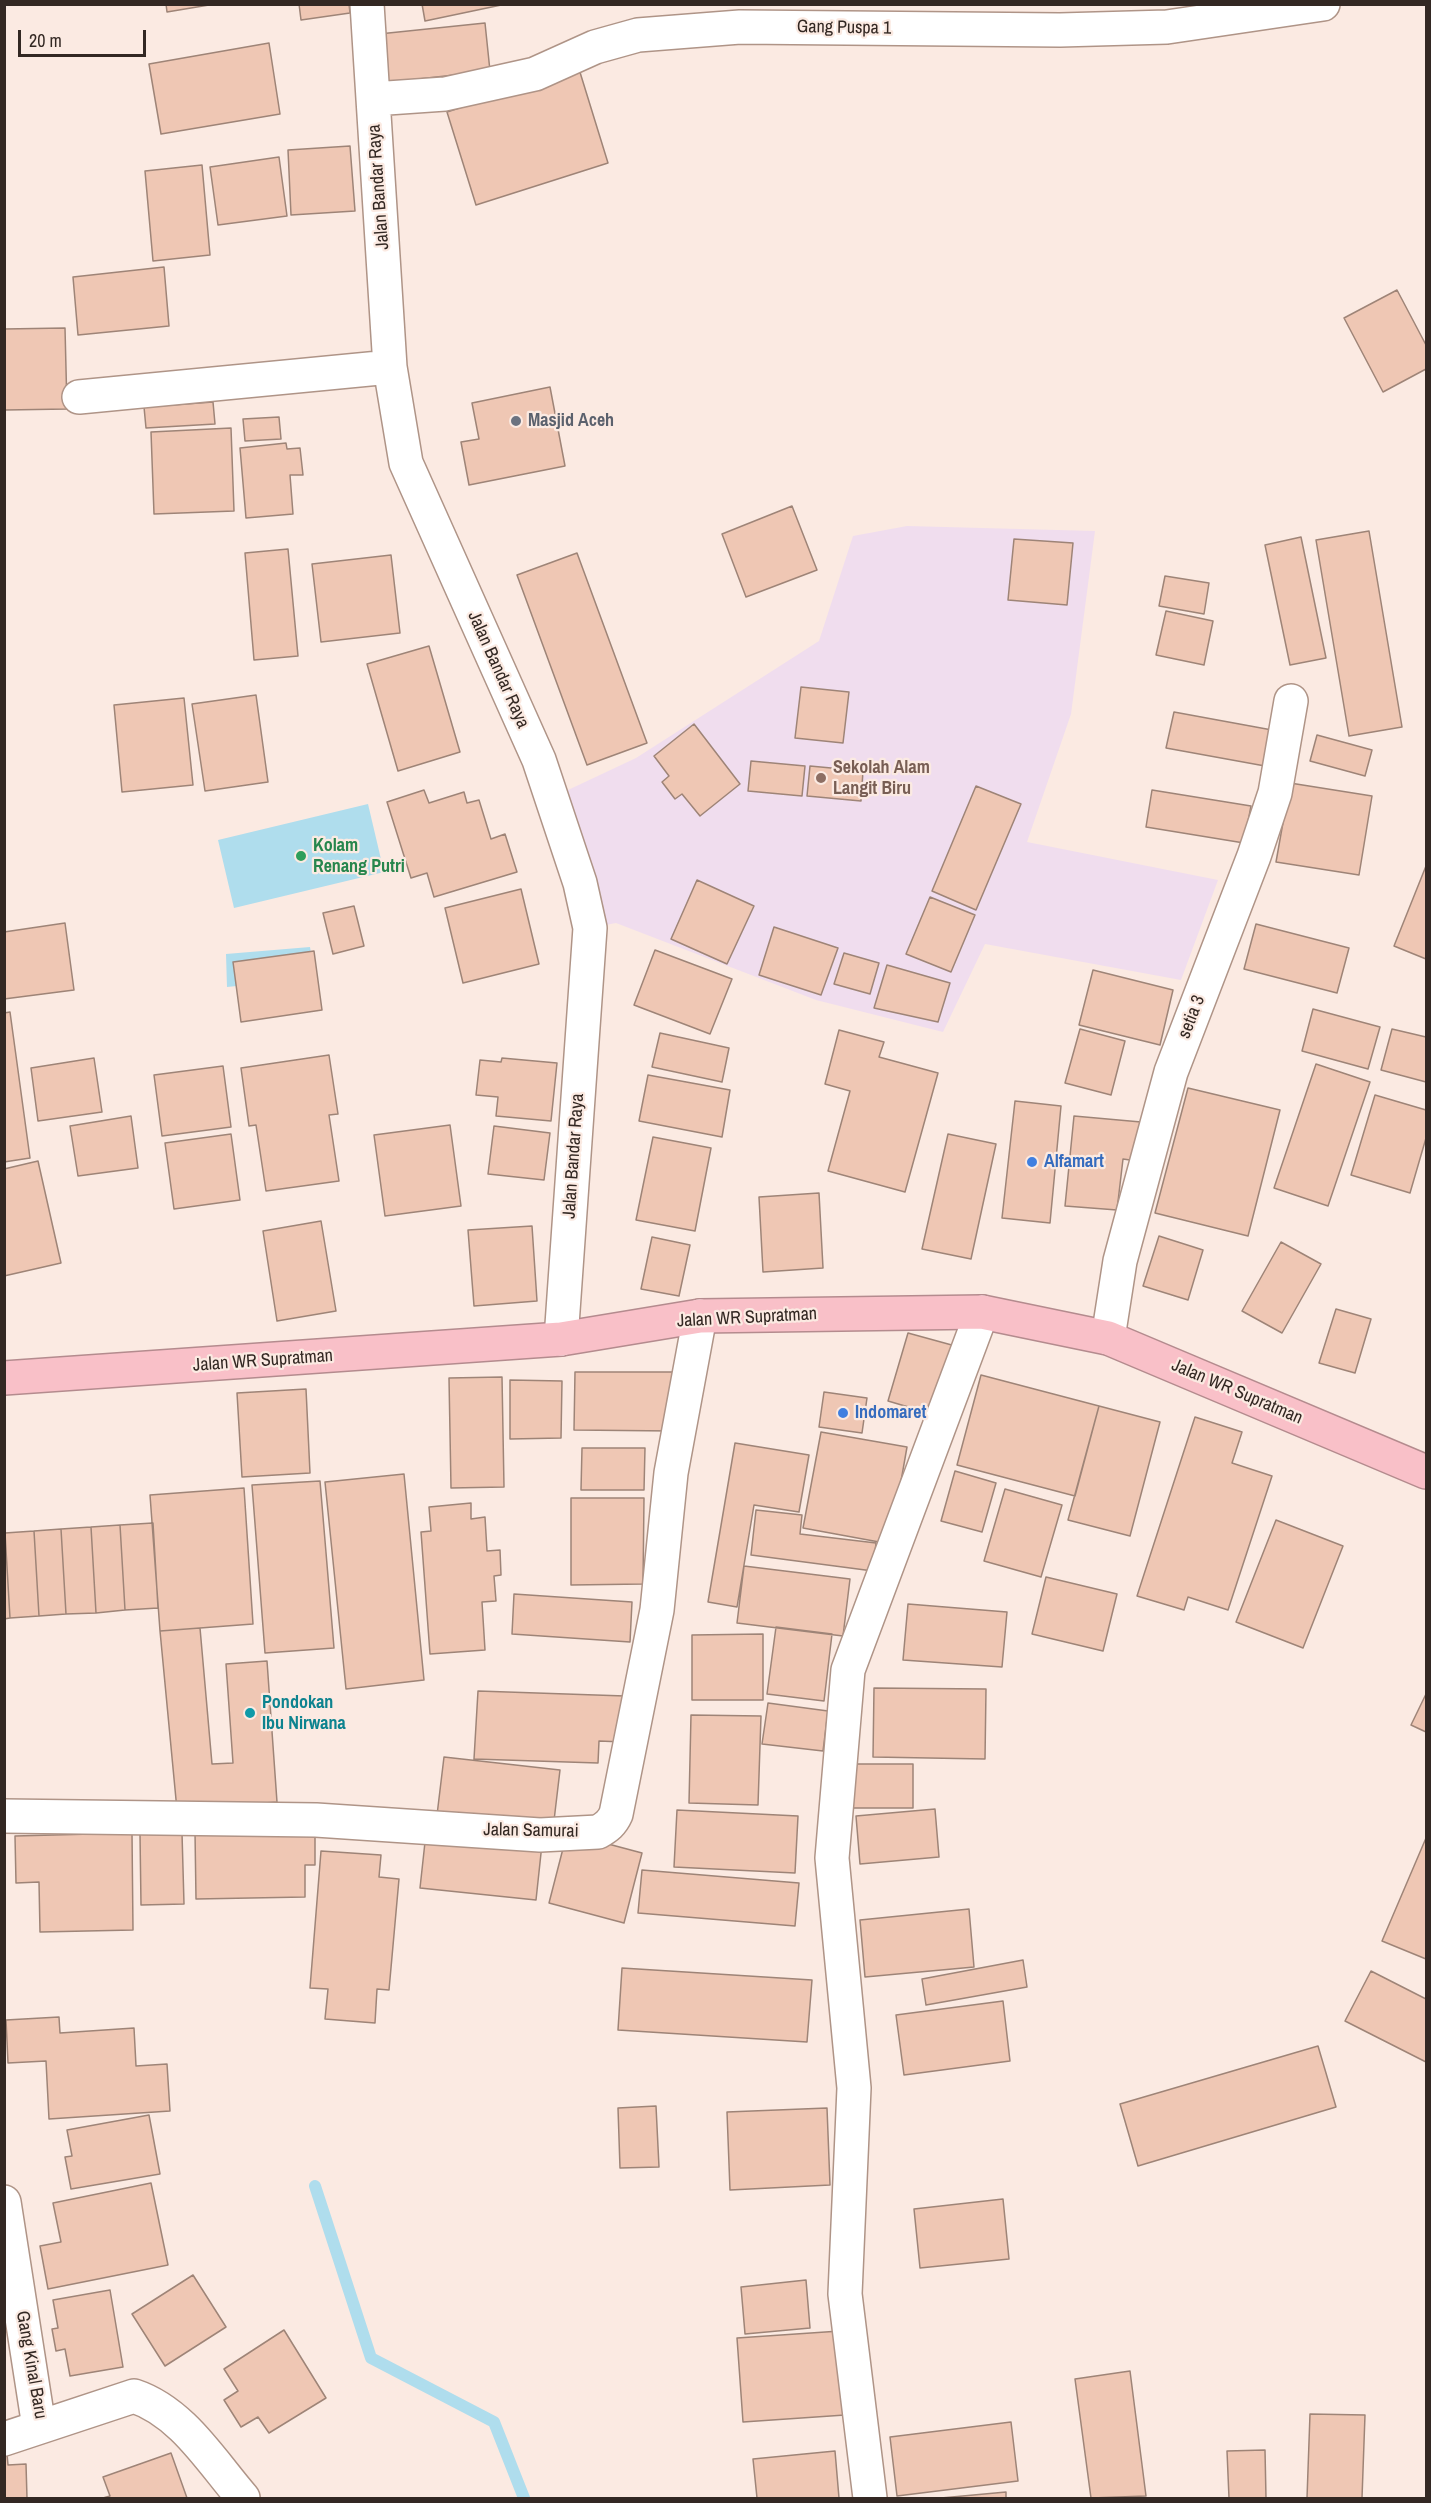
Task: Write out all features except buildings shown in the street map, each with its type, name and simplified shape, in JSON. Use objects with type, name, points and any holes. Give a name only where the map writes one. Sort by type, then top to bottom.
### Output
[{"type":"highway","name":"Jalan WR Supratman","points":[[4,1378],[561,1339],[700,1316],[982,1311],[1108,1338],[1426,1472]]},
{"type":"street","name":"Jalan Bandar Raya","points":[[367,4],[390,367],[406,463],[539,760],[579,883],[590,928],[561,1339]]},
{"type":"street","name":"Gang Puspa 1","points":[[373,99],[445,94],[535,74],[595,47],[638,35],[740,27],[1048,30],[1167,27],[1323,4]]},
{"type":"street","points":[[79,397],[390,367]]},
{"type":"street","name":"setia 3","points":[[1108,1338],[1120,1261],[1171,1072],[1254,856],[1275,793],[1291,701]]},
{"type":"street","points":[[870,2499],[845,2294],[854,2088],[832,1858],[848,1670],[982,1311]]},
{"type":"street","name":"Jalan Samurai","points":[[4,1816],[316,1820],[540,1835],[598,1832],[605,1829],[616,1814],[657,1610],[671,1473],[700,1316]]},
{"type":"street","name":"Gang Kinal Baru","points":[[4,2202],[39,2427],[134,2396],[166,2411],[188,2432],[243,2499]]},
{"type":"street","points":[[4,2439],[39,2427]]},
{"type":"shaded area","name":"Sekolah Alam Langit Biru","points":[[907,526],[1095,531],[1071,714],[1027,842],[1218,880],[1181,980],[985,944],[943,1032],[816,1000],[616,923],[590,928],[551,798],[636,758],[819,641],[853,536]]},
{"type":"water","name":"Kolam Renang Putri","points":[[368,804],[384,872],[234,908],[218,840]]},
{"type":"water","points":[[310,947],[315,978],[227,987],[226,954]]},
{"type":"waterway","points":[[315,2186],[371,2358],[494,2422],[524,2498]]},
{"type":"place","name":"Masjid Aceh","points":[[516,421]]},
{"type":"place","name":"Sekolah Alam Langit Biru","points":[[821,778]]},
{"type":"place","name":"Kolam Renang Putri","points":[[301,856]]},
{"type":"place","name":"Alfamart","points":[[1032,1162]]},
{"type":"place","name":"Indomaret","points":[[843,1413]]},
{"type":"place","name":"Pondokan Ibu Nirwana","points":[[250,1713]]}]
